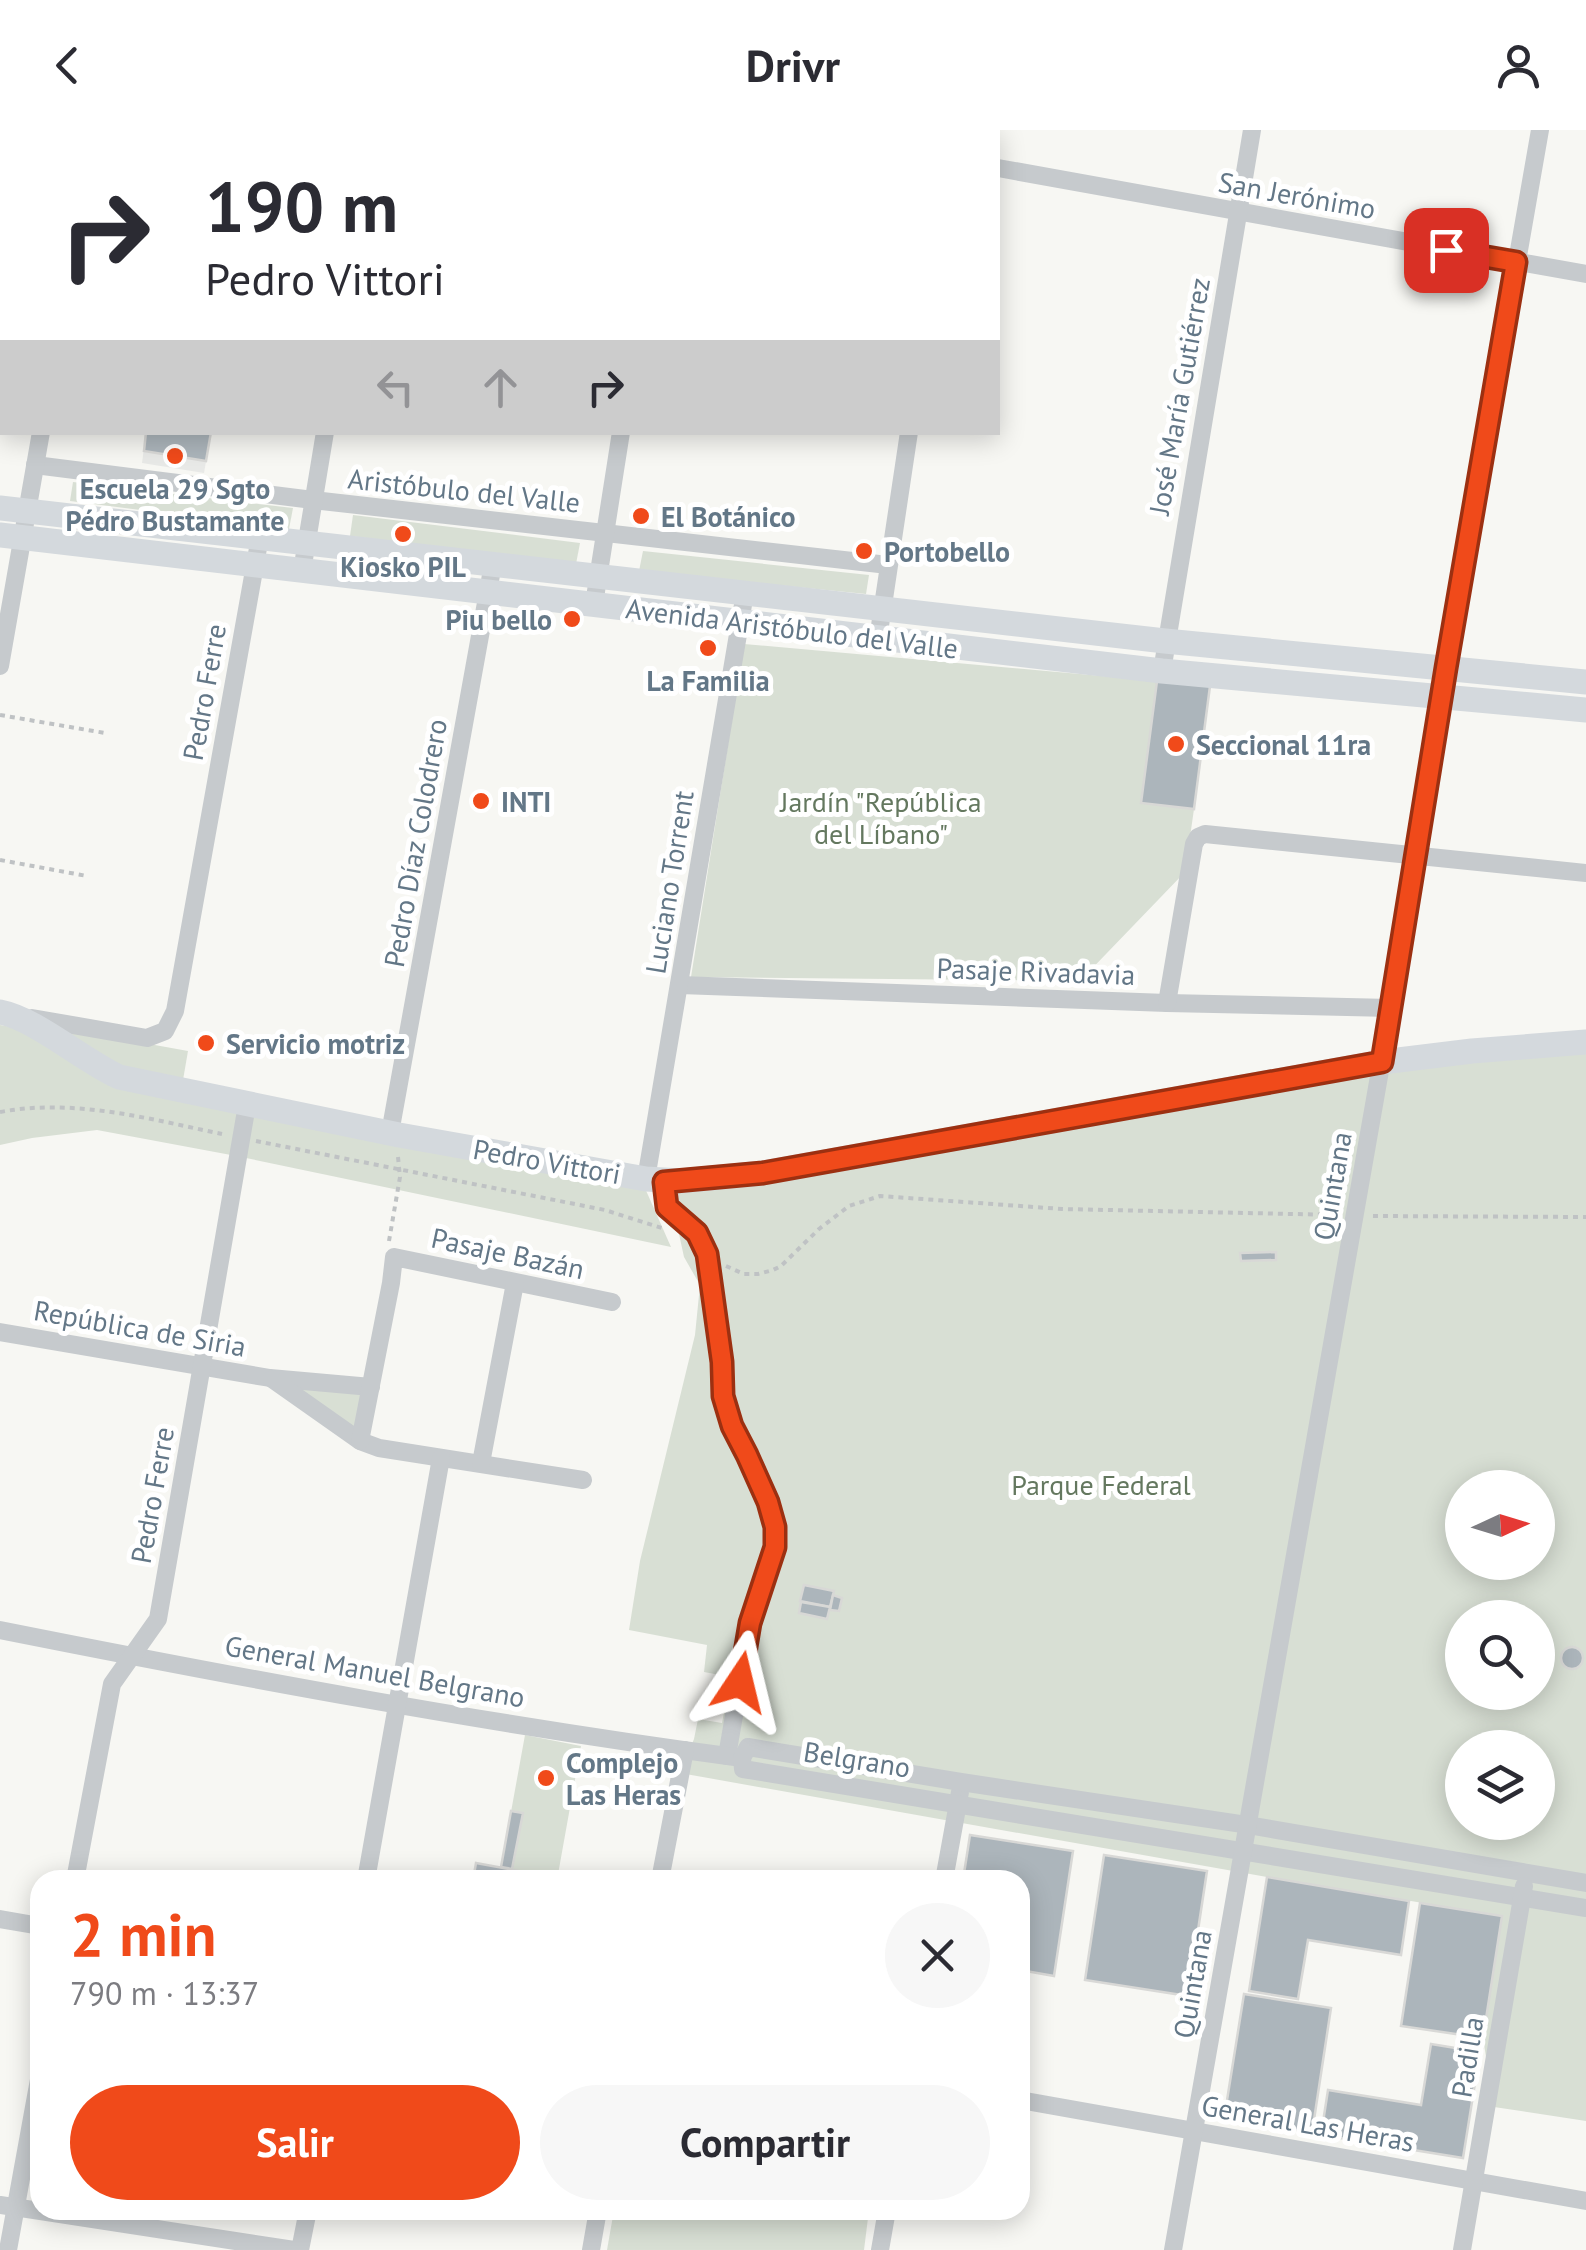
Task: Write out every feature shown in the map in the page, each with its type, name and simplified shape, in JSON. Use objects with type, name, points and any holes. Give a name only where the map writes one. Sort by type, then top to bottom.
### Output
[{"type":"main road","name":"Avenida Aristóbulo del Valle","points":[[0,508],[1165,641],[1586,682]]},
{"type":"main road","name":"Avenida Aristóbulo del Valle","points":[[12,536],[878,639],[1586,710]]},
{"type":"main road","name":"Pedro Vittori","points":[[8,1014],[119,1077],[394,1134],[655,1180],[763,1173],[1382,1062],[1586,1042]]},
{"type":"street","name":"José María Gutiérrez","points":[[1162,670],[1252,130]]},
{"type":"street","name":"Quintana","points":[[1172,2250],[1382,1062],[1540,130]]},
{"type":"street","name":"San Jerónimo","points":[[1000,168],[1586,274]]},
{"type":"street","points":[[0,666],[12,536],[28,512],[40,435]]},
{"type":"street","points":[[302,571],[324,435]]},
{"type":"street","points":[[594,604],[620,435]]},
{"type":"street","points":[[878,639],[909,435]]},
{"type":"street","name":"Aristóbulo del Valle","points":[[35,465],[888,564]]},
{"type":"street","name":"Pedro Ferre","points":[[8,1014],[147,1038],[164,1031],[175,1011],[260,538]]},
{"type":"street","name":"Pedro Díaz Colodrero","points":[[394,1134],[493,564]]},
{"type":"street","name":"Luciano Torrent","points":[[655,1180],[680,986],[745,593]]},
{"type":"street","points":[[1168,1003],[1194,844],[1205,834],[1586,874]]},
{"type":"street","name":"Pasaje Rivadavia","points":[[680,986],[1391,1008]]},
{"type":"street","name":"Pedro Ferre","points":[[77,1870],[112,1684],[158,1619],[247,1105]]},
{"type":"street","points":[[655,1180],[667,1207],[697,1233],[707,1254],[723,1396],[775,1527],[775,1547],[750,1623],[734,1757]]},
{"type":"street","points":[[360,1441],[390,1254]]},
{"type":"street","name":"Pasaje Bazán","points":[[390,1254],[612,1302]]},
{"type":"street","points":[[481,1464],[515,1283]]},
{"type":"street","name":"República de Siria","points":[[0,1332],[270,1378],[371,1387]]},
{"type":"street","name":"República de Siria","points":[[270,1378],[360,1441],[379,1448],[584,1480]]},
{"type":"street","points":[[368,1870],[441,1458]]},
{"type":"street","name":"General Manuel Belgrano","points":[[0,1630],[571,1733],[734,1757]]},
{"type":"street","name":"Belgrano","points":[[1586,1883],[748,1747],[734,1757],[743,1769],[1586,1908]]},
{"type":"street","points":[[662,1870],[685,1750]]},
{"type":"street","points":[[946,1870],[961,1782]]},
{"type":"street","name":"Padilla","points":[[1462,2250],[1526,1873]]},
{"type":"street","points":[[0,1918],[30,1924]]},
{"type":"street","name":"General Las Heras","points":[[1030,2102],[1586,2201]]},
{"type":"street","points":[[8,2250],[8,2207],[30,2116]]},
{"type":"street","points":[[95,2220],[297,2250],[305,2220]]},
{"type":"street","points":[[591,2250],[596,2220]]},
{"type":"street","points":[[880,2250],[885,2220]]},
{"type":"path","points":[[0,715],[105,733]]},
{"type":"path","points":[[0,860],[87,876]]},
{"type":"path","points":[[0,1112],[39,1107],[111,1110],[605,1210],[666,1230]]},
{"type":"path","points":[[390,1254],[400,1177],[394,1134]]},
{"type":"path","points":[[707,1254],[744,1274],[772,1270],[849,1206],[880,1196],[1062,1209],[1586,1216]]},
{"type":"shaded area","name":"Escuela 29 Sgto Pédro Bustamante","points":[[146,435],[211,435],[204,473],[142,463]]},
{"type":"green space","points":[[73,482],[293,508],[289,529],[70,501]]},
{"type":"green space","points":[[353,515],[580,543],[576,564],[350,536]]},
{"type":"green space","points":[[643,551],[869,575],[866,594],[639,571]]},
{"type":"green space","name":"Jardín \"República del Líbano\"","points":[[744,644],[1157,681],[1142,802],[1194,809],[1185,872],[1080,981],[691,977]]},
{"type":"green space","points":[[0,1025],[239,1108],[231,1155],[97,1130],[0,1145]]},
{"type":"green space","points":[[44,1025],[188,1051],[183,1080],[123,1069]]},
{"type":"green space","name":"Parque Federal","points":[[1586,1051],[1586,2121],[1494,2107],[1483,2038],[1501,1916],[680,1773],[698,1719],[722,1723],[731,1677],[704,1672],[707,1645],[629,1630],[640,1561],[695,1335],[700,1285],[684,1257],[669,1188],[1409,1066]]},
{"type":"green space","points":[[254,1111],[644,1186],[671,1247],[246,1158]]},
{"type":"green space","points":[[284,1381],[369,1389],[359,1438]]},
{"type":"green space","name":"Complejo Las Heras","points":[[525,1735],[581,1746],[559,1870],[475,1870],[476,1863],[501,1867]]},
{"type":"green space","points":[[612,2220],[868,2220],[864,2250],[607,2250]]},
{"type":"building","points":[[146,435],[210,435],[206,461],[144,451]]},
{"type":"building","name":"Seccional 11ra","points":[[1157,681],[1210,686],[1194,809],[1141,803]]},
{"type":"building","points":[[1276,1252],[1276,1260],[1241,1261],[1240,1253]]},
{"type":"building","points":[[804,1585],[834,1591],[830,1607],[800,1601]]},
{"type":"building","points":[[833,1595],[842,1598],[839,1611],[830,1610]]},
{"type":"building","points":[[801,1602],[830,1607],[827,1619],[799,1613]]},
{"type":"building","points":[[1572,1647],[1580,1650],[1580,1666],[1572,1669],[1564,1666],[1561,1658],[1564,1650]]},
{"type":"building","points":[[511,1811],[523,1813],[512,1869],[501,1867]]},
{"type":"building","points":[[970,1835],[1073,1851],[1054,1976],[1030,1972],[1030,1870],[965,1870]]},
{"type":"building","points":[[1104,1855],[1207,1871],[1188,1996],[1085,1980]]},
{"type":"building","points":[[476,1863],[514,1870],[475,1870]]},
{"type":"building","points":[[1267,1877],[1409,1901],[1401,1955],[1308,1940],[1298,1999],[1249,1991]]},
{"type":"building","points":[[1420,1903],[1502,1916],[1483,2038],[1401,2026]]},
{"type":"building","points":[[1244,1994],[1331,2008],[1312,2133],[1224,2119]]},
{"type":"building","points":[[1431,2044],[1480,2052],[1463,2158],[1321,2135],[1328,2090],[1421,2105]]},
{"type":"place","name":"Escuela 29 Sgto Pédro Bustamante","points":[[175,456]]},
{"type":"place","name":"El Botánico","points":[[641,516]]},
{"type":"place","name":"Kiosko PIL","points":[[403,534]]},
{"type":"place","name":"Portobello","points":[[864,551]]},
{"type":"place","name":"Piu bello","points":[[572,619]]},
{"type":"place","name":"La Familia","points":[[708,648]]},
{"type":"place","name":"Seccional 11ra","points":[[1176,744]]},
{"type":"place","name":"INTI","points":[[481,801]]},
{"type":"place","name":"Servicio motriz","points":[[206,1043]]},
{"type":"place","name":"Complejo Las Heras","points":[[546,1778]]},
{"type":"route","points":[[740,1682],[750,1623],[775,1547],[775,1527],[723,1396],[707,1254],[697,1233],[667,1207],[664,1182],[763,1173],[1382,1062],[1516,262],[1446,250]]}]
